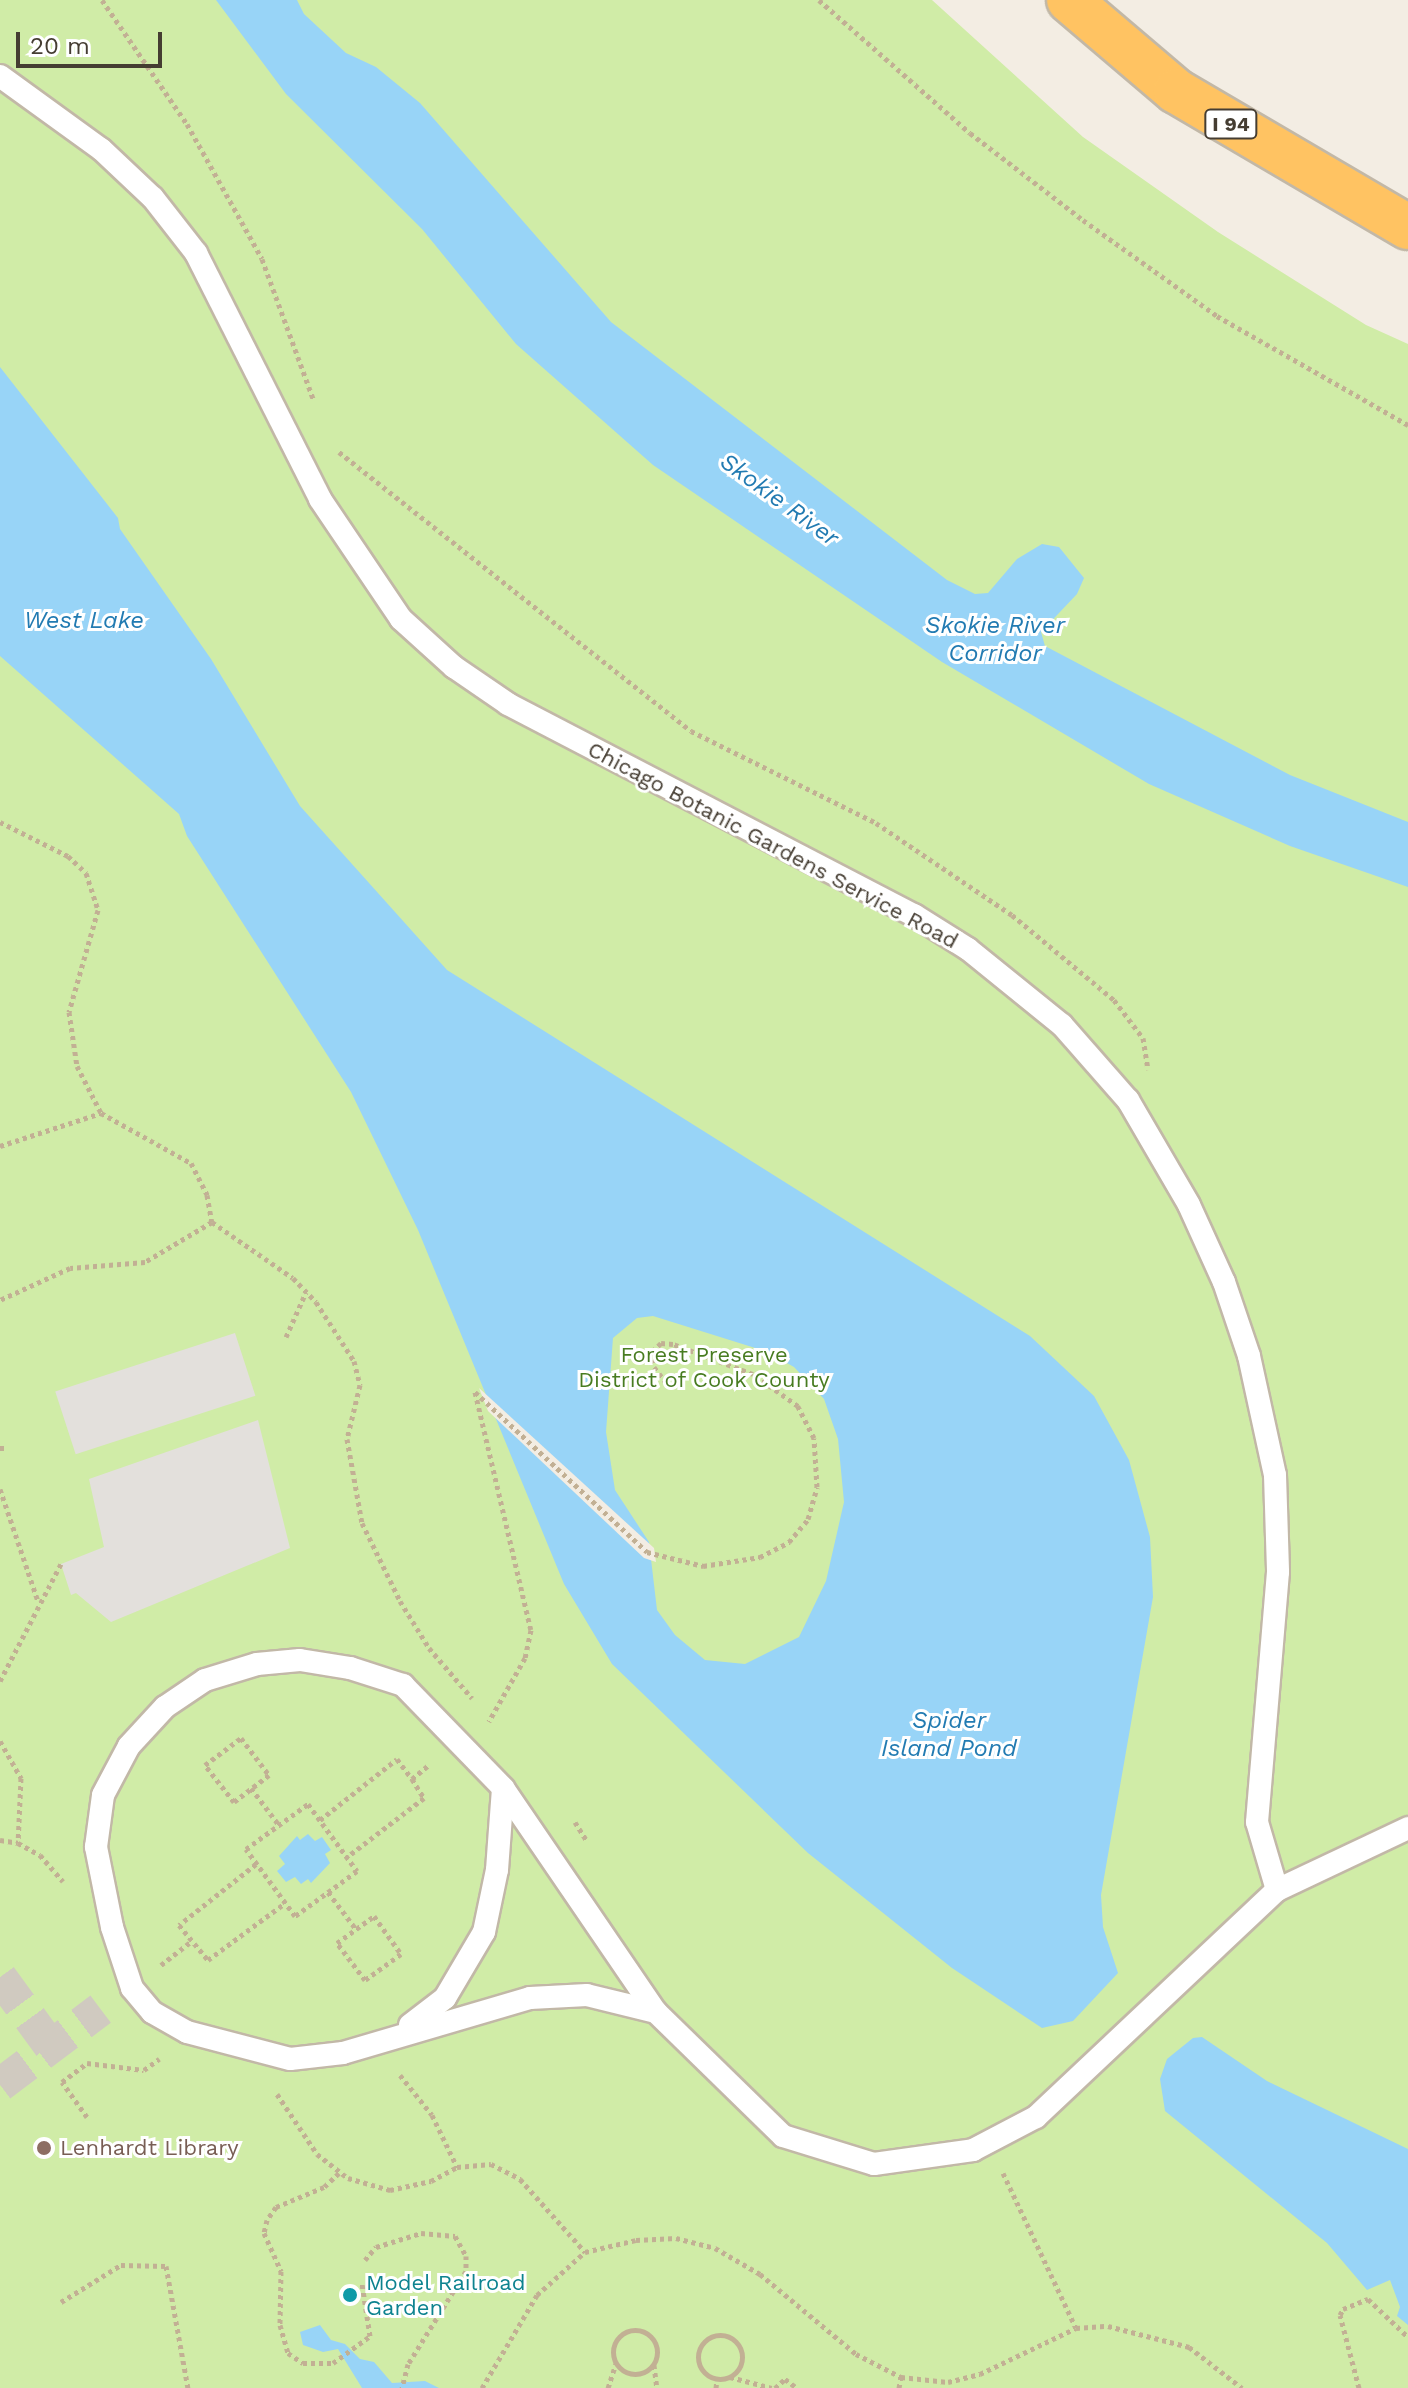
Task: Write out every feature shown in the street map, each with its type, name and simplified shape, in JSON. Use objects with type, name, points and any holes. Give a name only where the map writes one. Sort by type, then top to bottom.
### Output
[{"type":"highway","name":"I 94","points":[[1069,0],[1176,91],[1408,227]]},
{"type":"lane","name":"Chicago Botanic Gardens Service Road","points":[[0,76],[101,149],[153,198],[196,253],[320,499],[401,619],[433,648],[508,704],[914,915],[968,949],[1062,1025],[1128,1100],[1189,1205],[1224,1282],[1249,1356],[1275,1475],[1278,1572],[1257,1822],[1277,1890]]},
{"type":"lane","points":[[656,2012],[587,1995],[530,1998],[343,2053],[290,2059],[200,2036],[152,2012],[132,1988],[112,1927],[96,1847],[103,1795],[129,1746],[165,1707],[205,1680],[257,1664],[300,1660],[350,1668],[403,1685],[461,1741],[503,1788],[656,2012],[783,2136],[874,2164],[983,2147],[1036,2117],[1277,1890],[1408,1828]]},
{"type":"lane","points":[[397,2035],[445,1998],[484,1932],[497,1870],[503,1788]]},
{"type":"path","points":[[102,0],[187,124],[262,259],[287,316],[318,416]]},
{"type":"path","points":[[819,0],[970,133],[1083,220],[1217,316],[1408,425]]},
{"type":"path","points":[[332,442],[357,468],[691,731],[915,846],[1066,957],[1114,1000],[1143,1038],[1149,1051],[1147,1075],[1128,1100]]},
{"type":"path","points":[[0,822],[68,856],[86,873],[95,893],[95,932],[69,1012],[77,1066],[101,1113],[177,1151],[191,1163],[207,1195],[212,1222],[306,1292],[359,1374],[347,1439],[355,1495],[376,1558],[429,1648],[502,1730]]},
{"type":"path","points":[[0,1146],[101,1113]]},
{"type":"path","points":[[0,1300],[70,1268],[145,1262],[212,1222]]},
{"type":"path","points":[[286,1337],[306,1292]]},
{"type":"path","points":[[461,1741],[492,1719],[525,1658],[531,1630],[475,1392],[647,1552],[687,1566],[760,1557],[800,1533],[815,1502],[818,1465],[814,1438],[798,1406],[753,1374],[687,1347],[661,1343],[652,1359],[665,1381]]},
{"type":"path","points":[[0,1489],[38,1601]]},
{"type":"path","points":[[0,1681],[38,1601],[61,1564]]},
{"type":"path","points":[[241,1738],[269,1775],[251,1788],[234,1802],[205,1765],[241,1738]]},
{"type":"path","points":[[0,1741],[21,1778],[18,1843]]},
{"type":"path","points":[[320,1820],[397,1759],[412,1779],[424,1798],[347,1857]]},
{"type":"path","points":[[412,1779],[419,1773]]},
{"type":"path","points":[[251,1788],[279,1825]]},
{"type":"path","points":[[308,1804],[320,1820],[357,1871],[295,1916],[246,1849],[308,1804]]},
{"type":"path","points":[[567,1812],[595,1852]]},
{"type":"path","points":[[256,1864],[179,1925],[208,1960],[285,1903]]},
{"type":"path","points":[[328,1892],[356,1929]]},
{"type":"path","points":[[374,1916],[401,1954],[365,1980],[337,1943],[356,1929],[374,1916]]},
{"type":"path","points":[[87,2117],[62,2082],[87,2063],[144,2070],[169,2053]]},
{"type":"path","points":[[386,2076],[398,2072],[432,2115],[457,2167]]},
{"type":"path","points":[[263,2088],[290,2091]]},
{"type":"path","points":[[275,2090],[302,2136],[339,2173],[390,2190],[431,2181],[457,2167],[491,2164],[520,2179],[585,2252]]},
{"type":"path","points":[[983,2147],[1000,2167],[1076,2328]]},
{"type":"path","points":[[339,2173],[324,2187],[276,2207],[264,2233],[281,2271],[280,2325],[288,2353],[319,2366],[342,2358],[370,2336],[372,2326],[362,2284]]},
{"type":"path","points":[[365,2260],[376,2247],[396,2238],[455,2236],[466,2256],[460,2281],[403,2378],[402,2388]]},
{"type":"path","points":[[482,2388],[537,2295],[585,2252],[636,2240],[676,2238],[715,2248],[760,2274],[856,2354],[901,2377],[948,2382],[980,2374],[1076,2328],[1149,2333],[1189,2347],[1242,2388]]},
{"type":"path","points":[[61,2302],[121,2265],[166,2266],[188,2388]]},
{"type":"path","points":[[1359,2388],[1340,2315],[1343,2309],[1368,2299],[1408,2337]]},
{"type":"path","points":[[608,2388],[616,2363],[616,2340],[635,2330],[649,2334],[656,2345],[653,2365],[657,2388]]},
{"type":"path","points":[[729,2377],[740,2367],[742,2353],[736,2341],[716,2334],[703,2341],[698,2356],[702,2370],[717,2378],[729,2377],[774,2388],[785,2379],[797,2388]]},
{"type":"path","points":[[616,2363],[635,2374],[653,2365]]},
{"type":"path","points":[[899,2388],[901,2377]]},
{"type":"path","points":[[716,2388],[717,2378]]},
{"type":"green space","name":"Forest Preserve District of Cook County","points":[[0,0],[932,0],[1083,137],[1218,232],[1366,325],[1408,344],[1408,2388],[0,2388]]},
{"type":"shaded area","points":[[235,1333],[255,1396],[76,1454],[55,1391]]},
{"type":"shaded area","points":[[258,1420],[290,1548],[111,1622],[76,1593],[71,1595],[61,1564],[104,1547],[89,1479]]},
{"type":"water","name":"Skokie River Corridor","points":[[216,0],[297,0],[304,14],[346,53],[376,67],[420,103],[611,322],[947,580],[975,594],[988,593],[1017,559],[1042,544],[1059,547],[1084,578],[1077,594],[1041,632],[1045,646],[1290,775],[1408,822],[1408,887],[1290,846],[1149,784],[942,662],[653,465],[516,344],[422,229],[286,94]]},
{"type":"water","name":"Spider Island Pond","points":[[0,367],[118,518],[120,529],[211,659],[300,806],[447,970],[1030,1336],[1094,1396],[1129,1460],[1150,1537],[1153,1597],[1101,1895],[1103,1927],[1118,1973],[1073,2021],[1042,2028],[952,1968],[808,1853],[612,1664],[564,1584],[418,1230],[351,1092],[187,836],[179,814],[0,656]],"holes":[[[653,1316],[765,1351],[794,1367],[824,1399],[838,1439],[844,1502],[826,1581],[799,1637],[745,1664],[705,1660],[675,1635],[657,1610],[649,1542],[615,1490],[606,1432],[613,1338],[637,1318]]]},
{"type":"water","points":[[308,1834],[315,1841],[322,1837],[331,1850],[325,1854],[330,1863],[311,1883],[308,1879],[301,1884],[295,1877],[286,1882],[277,1871],[285,1864],[279,1856],[297,1836],[300,1840]]},
{"type":"water","points":[[1202,2037],[1267,2081],[1408,2149],[1408,2325],[1397,2316],[1400,2307],[1390,2280],[1367,2290],[1327,2243],[1165,2111],[1160,2079],[1167,2059],[1193,2038]]},
{"type":"water","points":[[320,2325],[331,2340],[345,2344],[360,2359],[374,2362],[392,2383],[425,2381],[439,2388],[362,2388],[338,2349],[323,2352],[303,2345],[300,2332]]},
{"type":"pier","points":[[479,1388],[654,1548],[656,1562],[644,1558],[488,1411]]},
{"type":"tunnel","points":[[0,1977],[51,2047]]},
{"type":"tunnel","points":[[0,2085],[101,2009]]},
{"type":"place","name":"Lenhardt Library","points":[[44,2148]]},
{"type":"place","name":"Model Railroad Garden","points":[[350,2295]]},
{"type":"water label","name":"Skokie River","points":[[779,500]]},
{"type":"water label","name":"West Lake","points":[[84,621]]}]
